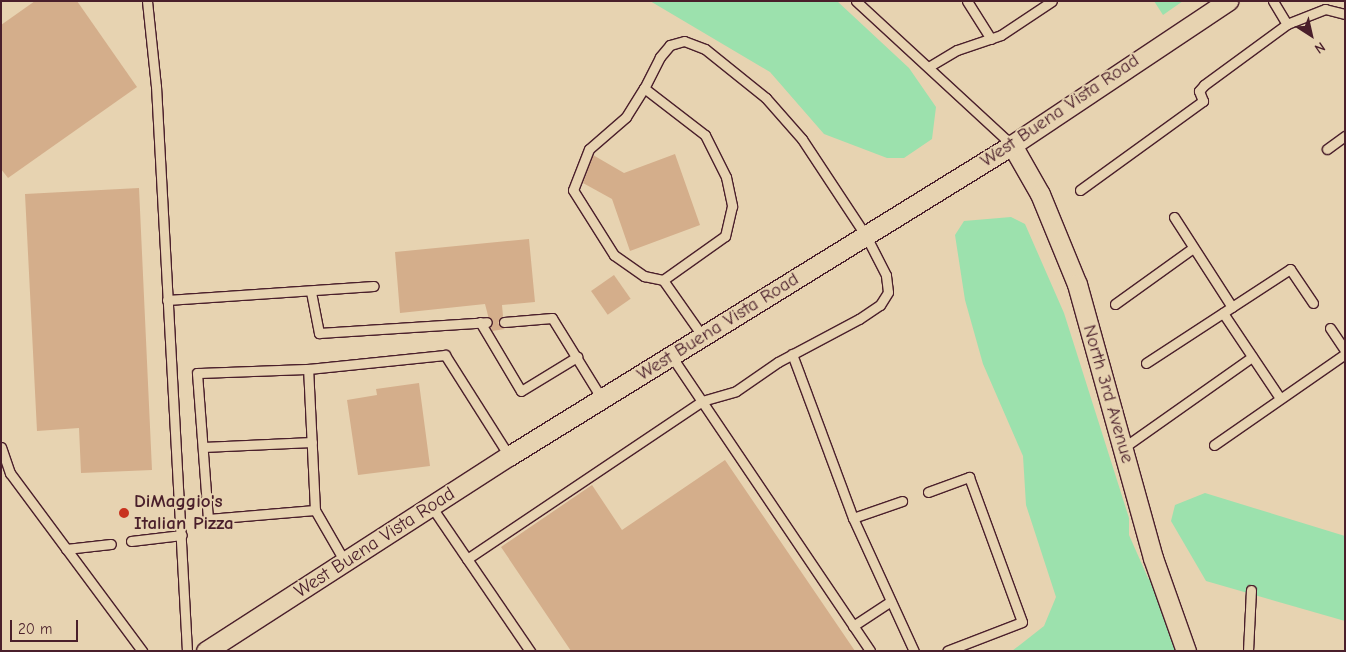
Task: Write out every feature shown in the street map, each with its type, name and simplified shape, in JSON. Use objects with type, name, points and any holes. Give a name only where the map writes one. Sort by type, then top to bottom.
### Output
[{"type":"street","name":"West Buena Vista Road","points":[[206,651],[509,456],[1012,146],[1228,1]]},
{"type":"street","name":"North 3rd Avenue","points":[[1012,146],[1064,247],[1153,558],[1186,651]]},
{"type":"lane","points":[[147,1],[156,86],[187,651]]},
{"type":"lane","points":[[856,1],[930,66],[1012,146]]},
{"type":"lane","points":[[966,1],[991,39]]},
{"type":"lane","points":[[930,66],[957,50],[991,39],[1052,1]]},
{"type":"lane","points":[[1273,1],[1288,24]]},
{"type":"lane","points":[[1080,190],[1203,101],[1199,91],[1204,86],[1288,24],[1325,9],[1345,14]]},
{"type":"lane","points":[[467,559],[702,401],[736,390],[792,354],[880,305],[888,292],[886,275],[866,236],[778,112],[705,49],[684,41],[670,45],[626,117],[588,149],[573,190],[614,255],[644,276],[663,280],[703,337]]},
{"type":"lane","points":[[644,88],[705,135],[726,178],[732,206],[725,236],[663,280]]},
{"type":"lane","points":[[1327,149],[1345,136]]},
{"type":"lane","points":[[1174,218],[1232,307]]},
{"type":"lane","points":[[1115,304],[1193,248]]},
{"type":"lane","points":[[1146,363],[1290,269],[1313,303]]},
{"type":"lane","points":[[167,300],[311,292],[374,286]]},
{"type":"lane","points":[[311,292],[319,333],[483,322],[522,391],[577,357]]},
{"type":"lane","points":[[1223,313],[1280,398]]},
{"type":"lane","points":[[504,322],[552,318],[602,400]]},
{"type":"lane","points":[[1214,445],[1345,352],[1330,328]]},
{"type":"lane","points":[[792,354],[853,518],[914,651]]},
{"type":"lane","points":[[315,510],[208,519],[197,373],[308,369],[446,355],[509,456]]},
{"type":"lane","points":[[672,356],[870,651]]},
{"type":"lane","points":[[1123,448],[1252,356]]},
{"type":"lane","points":[[308,369],[315,510],[345,562]]},
{"type":"lane","points":[[203,447],[312,442]]},
{"type":"lane","points":[[1,447],[10,473],[142,651]]},
{"type":"lane","points":[[928,492],[969,477],[1022,622],[946,651]]},
{"type":"lane","points":[[853,518],[902,501]]},
{"type":"lane","points":[[431,506],[530,651]]},
{"type":"lane","points":[[131,541],[182,535]]},
{"type":"lane","points":[[66,549],[111,544]]},
{"type":"lane","points":[[1248,651],[1251,590]]},
{"type":"lane","points":[[853,626],[891,601]]},
{"type":"green space","points":[[650,1],[837,1],[909,68],[936,107],[932,139],[904,158],[887,158],[824,134],[770,72]]},
{"type":"green space","points":[[1154,1],[1183,1],[1163,15]]},
{"type":"green space","points":[[1011,217],[1025,224],[1064,313],[1129,518],[1129,535],[1148,578],[1171,600],[1184,651],[1012,651],[1044,626],[1056,597],[1026,505],[1023,456],[983,364],[965,300],[955,235],[964,221]]},
{"type":"green space","points":[[1205,493],[1345,536],[1345,621],[1206,581],[1171,521],[1175,505]]},
{"type":"building","points":[[35,1],[77,1],[137,87],[8,178],[1,169],[1,25]]},
{"type":"building","points":[[675,154],[700,225],[630,251],[612,199],[583,183],[593,155],[624,173]]},
{"type":"building","points":[[139,188],[152,470],[81,473],[79,428],[37,431],[25,194]]},
{"type":"building","points":[[529,239],[535,302],[502,305],[503,316],[498,323],[505,329],[492,331],[485,304],[400,313],[395,252]]},
{"type":"building","points":[[614,275],[631,299],[608,315],[591,291]]},
{"type":"building","points":[[419,383],[430,466],[358,475],[347,400],[377,395],[376,389]]},
{"type":"building","points":[[725,460],[855,651],[571,651],[501,547],[592,485],[622,530]]},
{"type":"place","name":"DiMaggio's Italian Pizza","points":[[124,513]]}]
